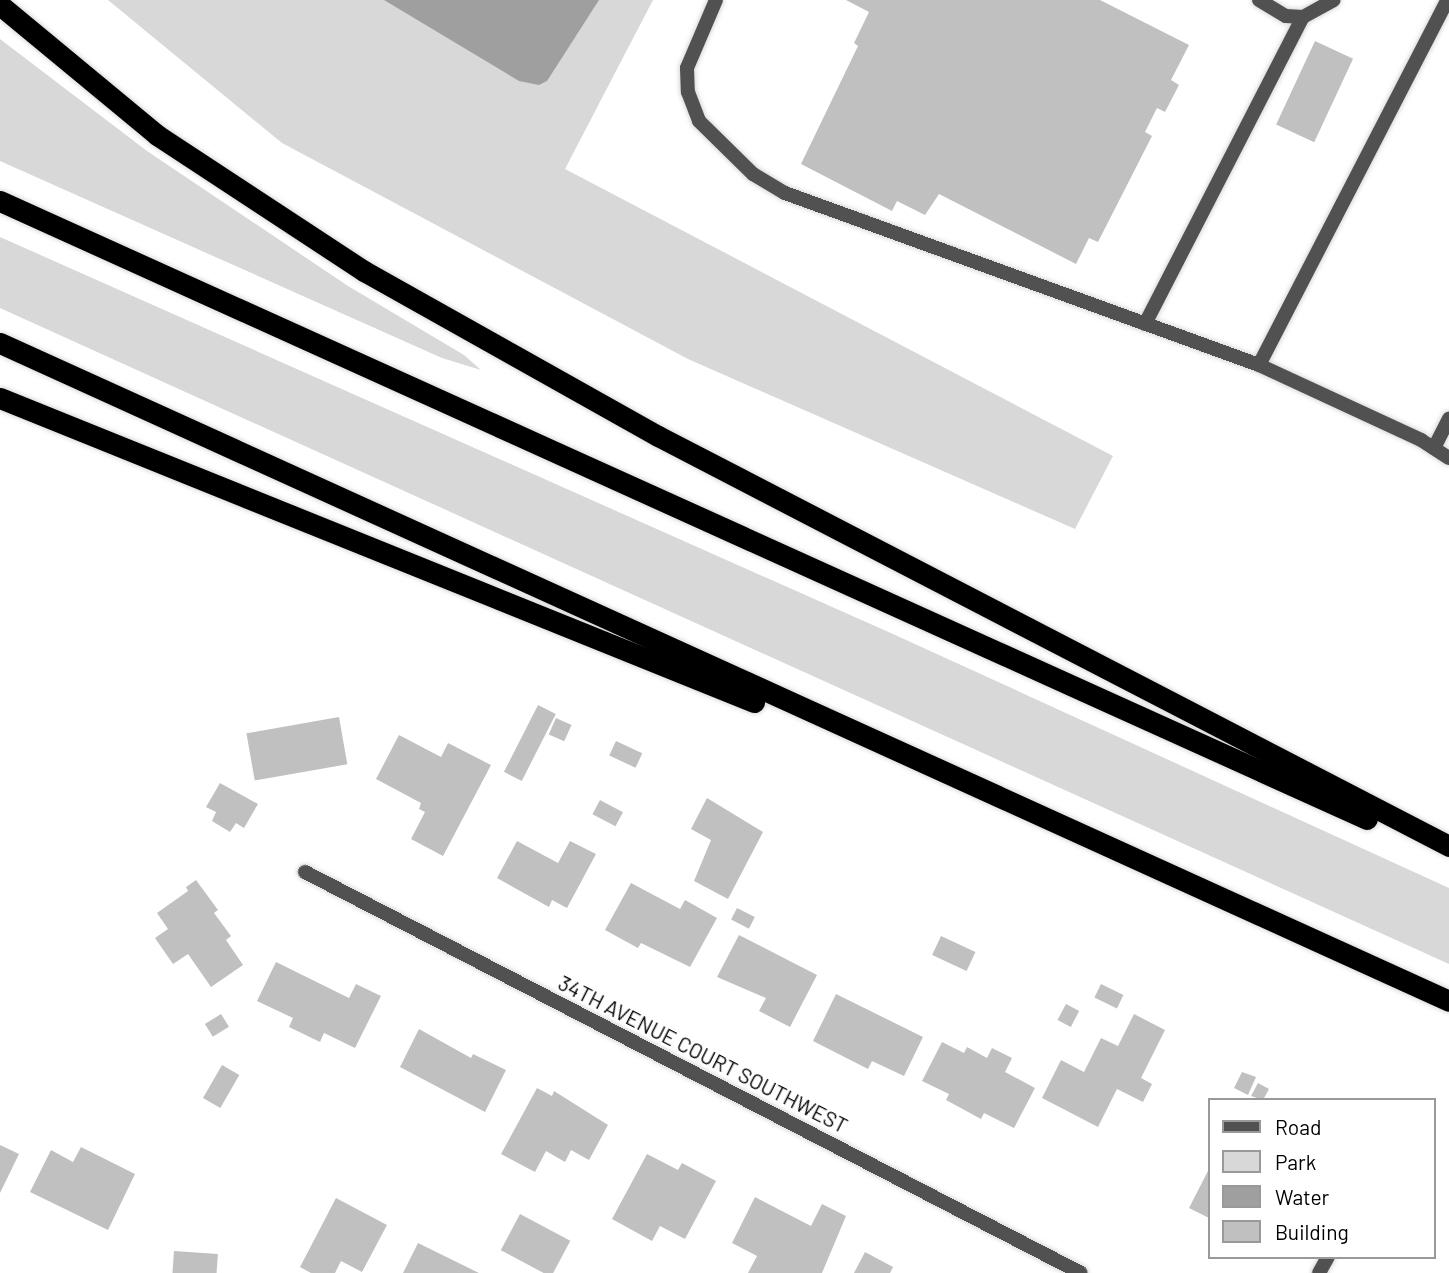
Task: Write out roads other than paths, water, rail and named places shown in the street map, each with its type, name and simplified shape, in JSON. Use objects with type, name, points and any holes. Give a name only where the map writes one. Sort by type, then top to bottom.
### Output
[{"type":"highway","points":[[0,5],[157,135],[364,271],[659,436],[1449,846]]},
{"type":"highway","points":[[0,201],[1449,855]]},
{"type":"highway","points":[[0,343],[1449,1001]]},
{"type":"highway","points":[[0,398],[1055,824]]},
{"type":"street","points":[[716,0],[687,68],[688,92],[699,121],[753,174],[785,193],[1259,365],[1434,448],[1449,458]]},
{"type":"street","points":[[1259,0],[1286,16],[1303,17],[1334,0]]},
{"type":"street","points":[[1259,365],[1447,1]]},
{"type":"street","points":[[1145,324],[1303,17]]},
{"type":"street","points":[[1434,448],[1449,419]]},
{"type":"street","name":"34TH AVENUE COURT SOUTHWEST","points":[[305,873],[1081,1273]]},
{"type":"water","points":[[384,0],[599,0],[547,81],[539,85],[519,81]]}]
